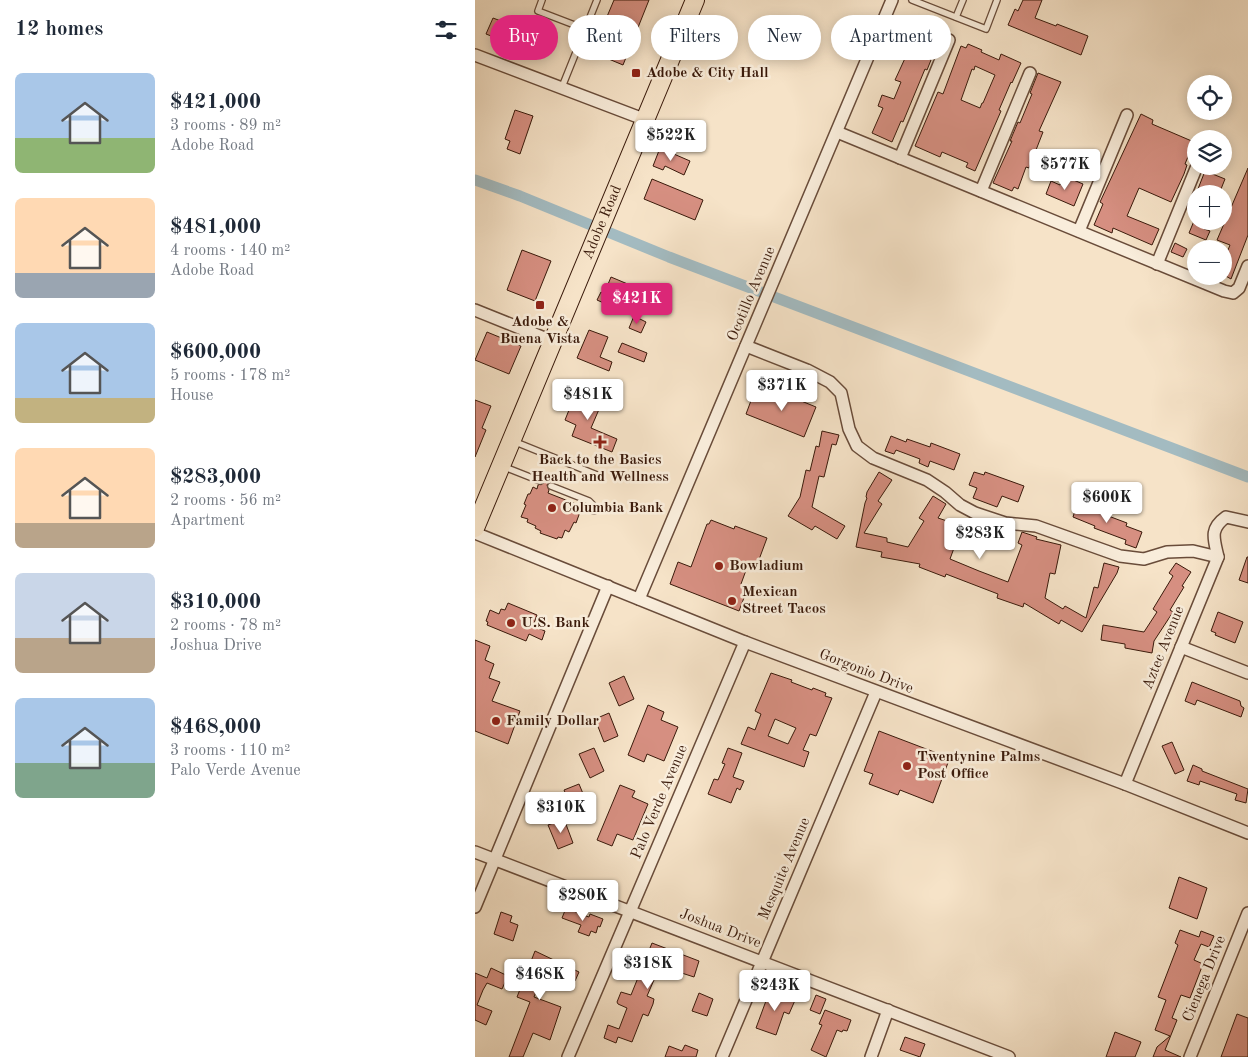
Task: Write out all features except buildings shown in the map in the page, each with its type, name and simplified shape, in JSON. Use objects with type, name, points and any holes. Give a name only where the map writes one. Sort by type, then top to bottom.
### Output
[{"type":"main road","name":"Adobe Road","points":[[475,528],[695,0]]},
{"type":"street","name":"Ocotillo Avenue","points":[[639,599],[892,0]]},
{"type":"street","points":[[475,55],[646,120]]},
{"type":"street","points":[[900,158],[941,60]]},
{"type":"street","points":[[981,191],[1030,73]]},
{"type":"street","points":[[1079,231],[1127,115]]},
{"type":"street","points":[[837,132],[1223,291],[1233,292],[1239,288],[1248,266]]},
{"type":"street","points":[[1157,264],[1193,175]]},
{"type":"street","points":[[475,310],[552,341]]},
{"type":"street","points":[[746,346],[807,370],[831,382],[841,393],[849,429],[857,446],[873,458],[927,480],[960,505],[975,513],[1005,523],[1036,526],[1120,556],[1144,558],[1167,552],[1193,551],[1218,557],[1213,535],[1217,523],[1226,517],[1248,522]]},
{"type":"street","name":"Gorgonio Drive","points":[[475,533],[745,642],[1125,784],[1248,833]]},
{"type":"street","name":"Aztec Avenue","points":[[1125,784],[1218,557]]},
{"type":"street","points":[[475,907],[608,586]]},
{"type":"street","name":"Palo Verde Avenue","points":[[568,1057],[745,642]]},
{"type":"street","points":[[1181,647],[1248,673]]},
{"type":"street","name":"Mesquite Avenue","points":[[722,1057],[876,692]]},
{"type":"street","name":"Joshua Drive","points":[[475,852],[1009,1057]]},
{"type":"street","name":"Cienega Drive","points":[[1190,1057],[1248,913]]},
{"type":"street","points":[[871,1057],[888,1010]]},
{"type":"lane","points":[[542,0],[538,11],[568,22]]},
{"type":"lane","points":[[591,15],[597,0]]},
{"type":"lane","points":[[912,0],[928,3],[986,29],[997,0]]},
{"type":"lane","points":[[956,17],[963,0]]},
{"type":"lane","points":[[562,87],[573,60]]},
{"type":"lane","points":[[511,440],[597,475]]},
{"type":"lane","points":[[501,466],[540,482]]},
{"type":"lane","points":[[551,486],[589,501],[593,505],[594,511]]},
{"type":"waterway","points":[[475,180],[520,196],[669,257],[1248,477]]},
{"type":"place","name":"Adobe & City Hall","points":[[636,73]]},
{"type":"place","name":"Adobe & Buena Vista","points":[[540,305]]},
{"type":"place","name":"Back to the Basics Health and Wellness","points":[[600,442]]},
{"type":"place","name":"Columbia Bank","points":[[552,508]]},
{"type":"place","name":"Bowladium","points":[[719,566]]},
{"type":"place","name":"Mexican Street Tacos","points":[[732,601]]},
{"type":"place","name":"U.S. Bank","points":[[511,623]]},
{"type":"place","name":"Family Dollar","points":[[496,721]]},
{"type":"place","name":"Twentynine Palms Post Office","points":[[907,766]]}]
